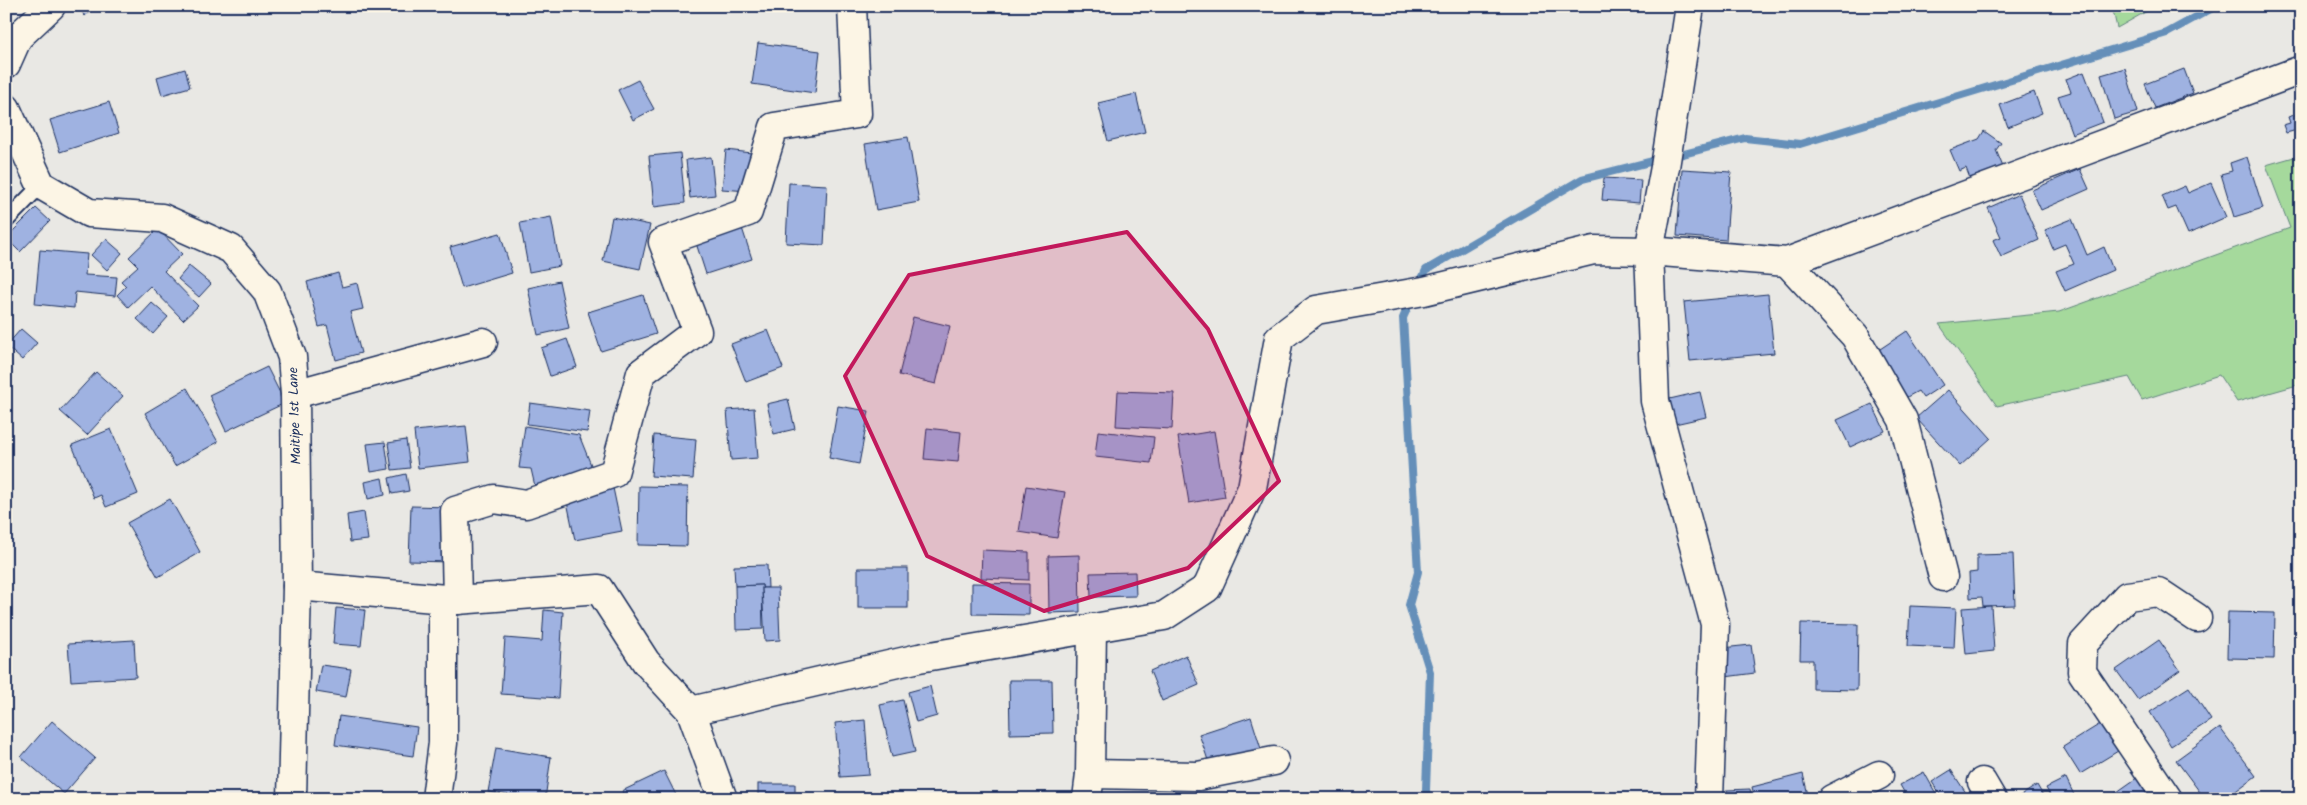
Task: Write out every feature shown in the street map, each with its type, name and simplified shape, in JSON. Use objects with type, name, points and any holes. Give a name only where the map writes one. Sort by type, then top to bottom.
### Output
[{"type":"street","points":[[6,64],[18,37],[51,6]]},
{"type":"street","points":[[436,799],[443,743],[455,511],[494,499],[526,504],[614,473],[641,373],[697,331],[664,242],[748,212],[774,127],[858,114],[852,6]]},
{"type":"street","points":[[1690,6],[1649,251],[1655,401],[1715,624],[1710,799]]},
{"type":"street","points":[[691,711],[919,658],[1164,616],[1207,588],[1252,488],[1278,338],[1316,310],[1415,293],[1594,250],[1649,251],[1787,262],[2301,70]]},
{"type":"street","points":[[6,108],[41,186]]},
{"type":"street","name":"Maitipe 1st Lane","points":[[41,186],[89,213],[162,218],[231,249],[266,291],[292,357],[295,394],[297,586],[292,799]]},
{"type":"street","points":[[1787,262],[1855,336],[1903,420],[1943,577]]},
{"type":"street","points":[[295,394],[483,342]]},
{"type":"street","points":[[297,586],[450,599],[599,589],[646,662],[691,711],[723,799]]},
{"type":"street","points":[[2168,799],[2082,672],[2083,644],[2127,596],[2158,592],[2197,618]]},
{"type":"street","points":[[1092,628],[1088,786],[1198,776],[1274,761]]},
{"type":"street","points":[[1832,799],[1879,775]]},
{"type":"lane","points":[[6,221],[41,186]]},
{"type":"highlighted area","points":[[1127,232],[1208,329],[1279,481],[1188,568],[1044,611],[927,556],[845,376],[909,275]]},
{"type":"green space","points":[[2112,6],[2156,6],[2117,28]]},
{"type":"green space","points":[[2301,155],[2301,384],[2237,402],[2219,375],[2142,400],[2129,377],[1997,406],[1939,324],[2059,312],[2290,228],[2266,165]]},
{"type":"building","points":[[77,6],[96,6],[85,16]]},
{"type":"building","points":[[758,43],[820,51],[815,93],[752,84]]},
{"type":"building","points":[[2125,68],[2138,112],[2114,119],[2101,75]]},
{"type":"building","points":[[185,69],[190,87],[162,95],[157,77]]},
{"type":"building","points":[[2184,69],[2193,93],[2155,108],[2145,84]]},
{"type":"building","points":[[2084,72],[2103,122],[2072,134],[2058,96],[2071,92],[2066,79]]},
{"type":"building","points":[[638,80],[654,109],[633,120],[618,90]]},
{"type":"building","points":[[2034,92],[2042,113],[2008,127],[2000,105]]},
{"type":"building","points":[[1136,94],[1145,132],[1108,141],[1098,103]]},
{"type":"building","points":[[109,102],[119,133],[60,152],[50,120]]},
{"type":"building","points":[[2301,113],[2301,129],[2286,133],[2283,125],[2290,123],[2288,117]]},
{"type":"building","points":[[1984,131],[2001,143],[1996,150],[2003,167],[1971,181],[1966,168],[1959,171],[1950,150],[1979,139]]},
{"type":"building","points":[[908,137],[919,202],[876,210],[865,144]]},
{"type":"building","points":[[726,150],[752,153],[748,191],[722,189]]},
{"type":"building","points":[[680,153],[685,203],[654,207],[649,156]]},
{"type":"building","points":[[711,157],[715,195],[690,198],[686,160]]},
{"type":"building","points":[[2247,157],[2263,208],[2234,217],[2221,174],[2232,171],[2230,163]]},
{"type":"building","points":[[1682,169],[1731,172],[1726,240],[1677,236]]},
{"type":"building","points":[[2080,169],[2089,189],[2041,210],[2032,190]]},
{"type":"building","points":[[1604,178],[1641,180],[1639,203],[1602,200]]},
{"type":"building","points":[[789,183],[827,185],[824,245],[786,243]]},
{"type":"building","points":[[2211,183],[2226,217],[2188,234],[2176,207],[2168,210],[2162,196],[2185,186],[2188,193]]},
{"type":"building","points":[[2019,194],[2039,240],[2001,257],[1993,240],[2001,237],[1988,208]]},
{"type":"building","points":[[36,208],[50,221],[20,252],[6,238]]},
{"type":"building","points":[[551,217],[560,266],[529,272],[520,223]]},
{"type":"building","points":[[612,217],[650,225],[640,269],[603,261]]},
{"type":"building","points":[[2072,219],[2087,255],[2104,247],[2113,270],[2065,291],[2056,271],[2074,264],[2065,244],[2053,249],[2045,230]]},
{"type":"building","points":[[742,228],[752,259],[706,274],[696,243]]},
{"type":"building","points":[[158,229],[182,254],[164,271],[198,306],[183,320],[150,286],[128,307],[117,295],[126,286],[121,281],[138,266],[129,257]]},
{"type":"building","points":[[500,233],[512,273],[462,288],[450,247]]},
{"type":"building","points":[[106,239],[122,253],[107,270],[91,255]]},
{"type":"building","points":[[40,250],[87,254],[85,275],[117,277],[115,296],[75,292],[74,308],[35,304]]},
{"type":"building","points":[[189,266],[211,284],[199,297],[178,279]]},
{"type":"building","points":[[338,273],[342,287],[357,283],[363,309],[350,312],[361,353],[336,360],[327,325],[319,327],[307,282]]},
{"type":"building","points":[[559,281],[569,328],[538,335],[528,288]]},
{"type":"building","points":[[1768,294],[1774,353],[1690,361],[1684,302]]},
{"type":"building","points":[[643,295],[656,334],[601,351],[588,312]]},
{"type":"building","points":[[152,303],[168,317],[153,334],[137,319]]},
{"type":"building","points":[[913,317],[950,326],[936,384],[899,375]]},
{"type":"building","points":[[21,329],[37,343],[22,360],[6,346]]},
{"type":"building","points":[[768,330],[783,368],[746,382],[731,344]]},
{"type":"building","points":[[1907,331],[1943,385],[1923,398],[1918,391],[1907,397],[1877,351]]},
{"type":"building","points":[[567,339],[577,367],[550,376],[541,348]]},
{"type":"building","points":[[267,367],[285,403],[226,431],[209,395]]},
{"type":"building","points":[[96,372],[123,396],[87,435],[60,411]]},
{"type":"building","points":[[187,388],[218,442],[175,466],[145,413]]},
{"type":"building","points":[[1948,390],[1991,438],[1960,466],[1916,418]]},
{"type":"building","points":[[1118,391],[1174,393],[1172,429],[1116,426]]},
{"type":"building","points":[[1700,392],[1706,417],[1666,426],[1661,401]]},
{"type":"building","points":[[788,399],[795,429],[774,434],[767,404]]},
{"type":"building","points":[[530,403],[590,411],[587,432],[527,424]]},
{"type":"building","points":[[1872,404],[1885,431],[1850,447],[1837,420]]},
{"type":"building","points":[[838,406],[869,411],[859,464],[829,458]]},
{"type":"building","points":[[754,408],[758,458],[731,460],[727,410]]},
{"type":"building","points":[[466,426],[470,462],[418,468],[414,431]]},
{"type":"building","points":[[525,426],[579,435],[595,475],[537,495],[531,469],[519,468]]},
{"type":"building","points":[[927,428],[961,432],[958,462],[924,459]]},
{"type":"building","points":[[111,429],[138,494],[106,507],[101,495],[94,498],[72,445]]},
{"type":"building","points":[[1098,431],[1154,437],[1151,463],[1095,457]]},
{"type":"building","points":[[1214,431],[1225,497],[1189,503],[1178,437]]},
{"type":"building","points":[[654,435],[696,439],[693,479],[651,476]]},
{"type":"building","points":[[406,440],[410,468],[392,470],[388,443]]},
{"type":"building","points":[[385,442],[389,469],[371,472],[367,444]]},
{"type":"building","points":[[406,474],[409,491],[392,494],[389,478]]},
{"type":"building","points":[[382,478],[385,495],[368,499],[365,482]]},
{"type":"building","points":[[639,486],[688,487],[687,546],[638,545]]},
{"type":"building","points":[[1026,486],[1065,492],[1057,538],[1019,532]]},
{"type":"building","points":[[613,488],[622,531],[575,540],[566,497]]},
{"type":"building","points":[[170,499],[200,552],[158,577],[127,523]]},
{"type":"building","points":[[411,506],[450,507],[450,562],[409,561]]},
{"type":"building","points":[[364,512],[368,540],[350,542],[347,515]]},
{"type":"building","points":[[982,550],[1029,552],[1029,580],[981,578]]},
{"type":"building","points":[[2013,554],[2015,605],[1983,606],[1982,597],[1970,598],[1969,573],[1977,572],[1977,555]]},
{"type":"building","points":[[1079,555],[1080,612],[1049,613],[1048,556]]},
{"type":"building","points":[[767,565],[768,588],[762,588],[762,585],[735,586],[734,566]]},
{"type":"building","points":[[858,568],[908,568],[908,608],[858,608]]},
{"type":"building","points":[[1135,572],[1136,596],[1091,597],[1090,573]]},
{"type":"building","points":[[972,583],[1029,584],[1029,615],[972,614]]},
{"type":"building","points":[[762,585],[763,629],[736,630],[735,586]]},
{"type":"building","points":[[762,588],[778,588],[780,640],[765,641]]},
{"type":"building","points":[[1910,606],[1956,608],[1954,648],[1908,646]]},
{"type":"building","points":[[1991,606],[1994,651],[1966,654],[1962,608]]},
{"type":"building","points":[[336,608],[365,610],[361,646],[333,644]]},
{"type":"building","points":[[544,610],[563,612],[558,698],[501,694],[505,638],[542,641]]},
{"type":"building","points":[[2228,612],[2275,613],[2274,659],[2227,658]]},
{"type":"building","points":[[1801,623],[1858,624],[1857,690],[1813,689],[1813,660],[1800,660]]},
{"type":"building","points":[[134,640],[136,677],[71,681],[68,644]]},
{"type":"building","points":[[2159,640],[2180,670],[2138,700],[2116,670]]},
{"type":"building","points":[[1751,645],[1755,673],[1725,677],[1722,648]]},
{"type":"building","points":[[1186,655],[1199,685],[1162,701],[1150,671]]},
{"type":"building","points":[[321,665],[351,669],[346,697],[316,692]]},
{"type":"building","points":[[1009,680],[1052,680],[1053,733],[1010,734]]},
{"type":"building","points":[[930,686],[937,716],[916,722],[908,692]]},
{"type":"building","points":[[2189,687],[2211,720],[2171,746],[2150,712]]},
{"type":"building","points":[[903,700],[915,752],[892,757],[880,705]]},
{"type":"building","points":[[339,716],[417,727],[413,756],[335,745]]},
{"type":"building","points":[[1251,717],[1262,752],[1211,769],[1199,734]]},
{"type":"building","points":[[865,720],[869,775],[840,777],[835,723]]},
{"type":"building","points":[[52,721],[95,758],[64,794],[21,757]]},
{"type":"building","points":[[2105,721],[2123,748],[2080,774],[2063,747]]},
{"type":"building","points":[[2220,728],[2256,776],[2225,799],[2205,799],[2176,760]]},
{"type":"building","points":[[496,748],[551,757],[545,799],[488,792]]},
{"type":"building","points":[[1951,770],[1970,799],[1943,799],[1932,782]]},
{"type":"building","points":[[664,771],[678,799],[625,799],[622,791]]},
{"type":"building","points":[[1924,772],[1939,799],[1908,799],[1900,785]]},
{"type":"building","points":[[2144,773],[2163,799],[2107,799]]},
{"type":"building","points":[[1803,774],[1809,799],[1755,799],[1752,787]]},
{"type":"building","points":[[2066,778],[2076,799],[2052,799],[2046,788]]},
{"type":"building","points":[[758,784],[795,784],[795,799],[758,799]]},
{"type":"building","points":[[2037,785],[2045,799],[2016,799]]},
{"type":"building","points":[[1750,789],[1752,799],[1728,799],[1727,790]]},
{"type":"building","points":[[478,795],[493,799],[478,799]]},
{"type":"waterway","points":[[1672,157],[1745,138],[1800,144],[2167,33],[2216,6]]},
{"type":"waterway","points":[[1419,285],[1426,270],[1582,179],[1661,159]]},
{"type":"waterway","points":[[1411,300],[1403,318],[1418,572],[1409,605],[1430,672],[1426,790],[1428,799]]}]
